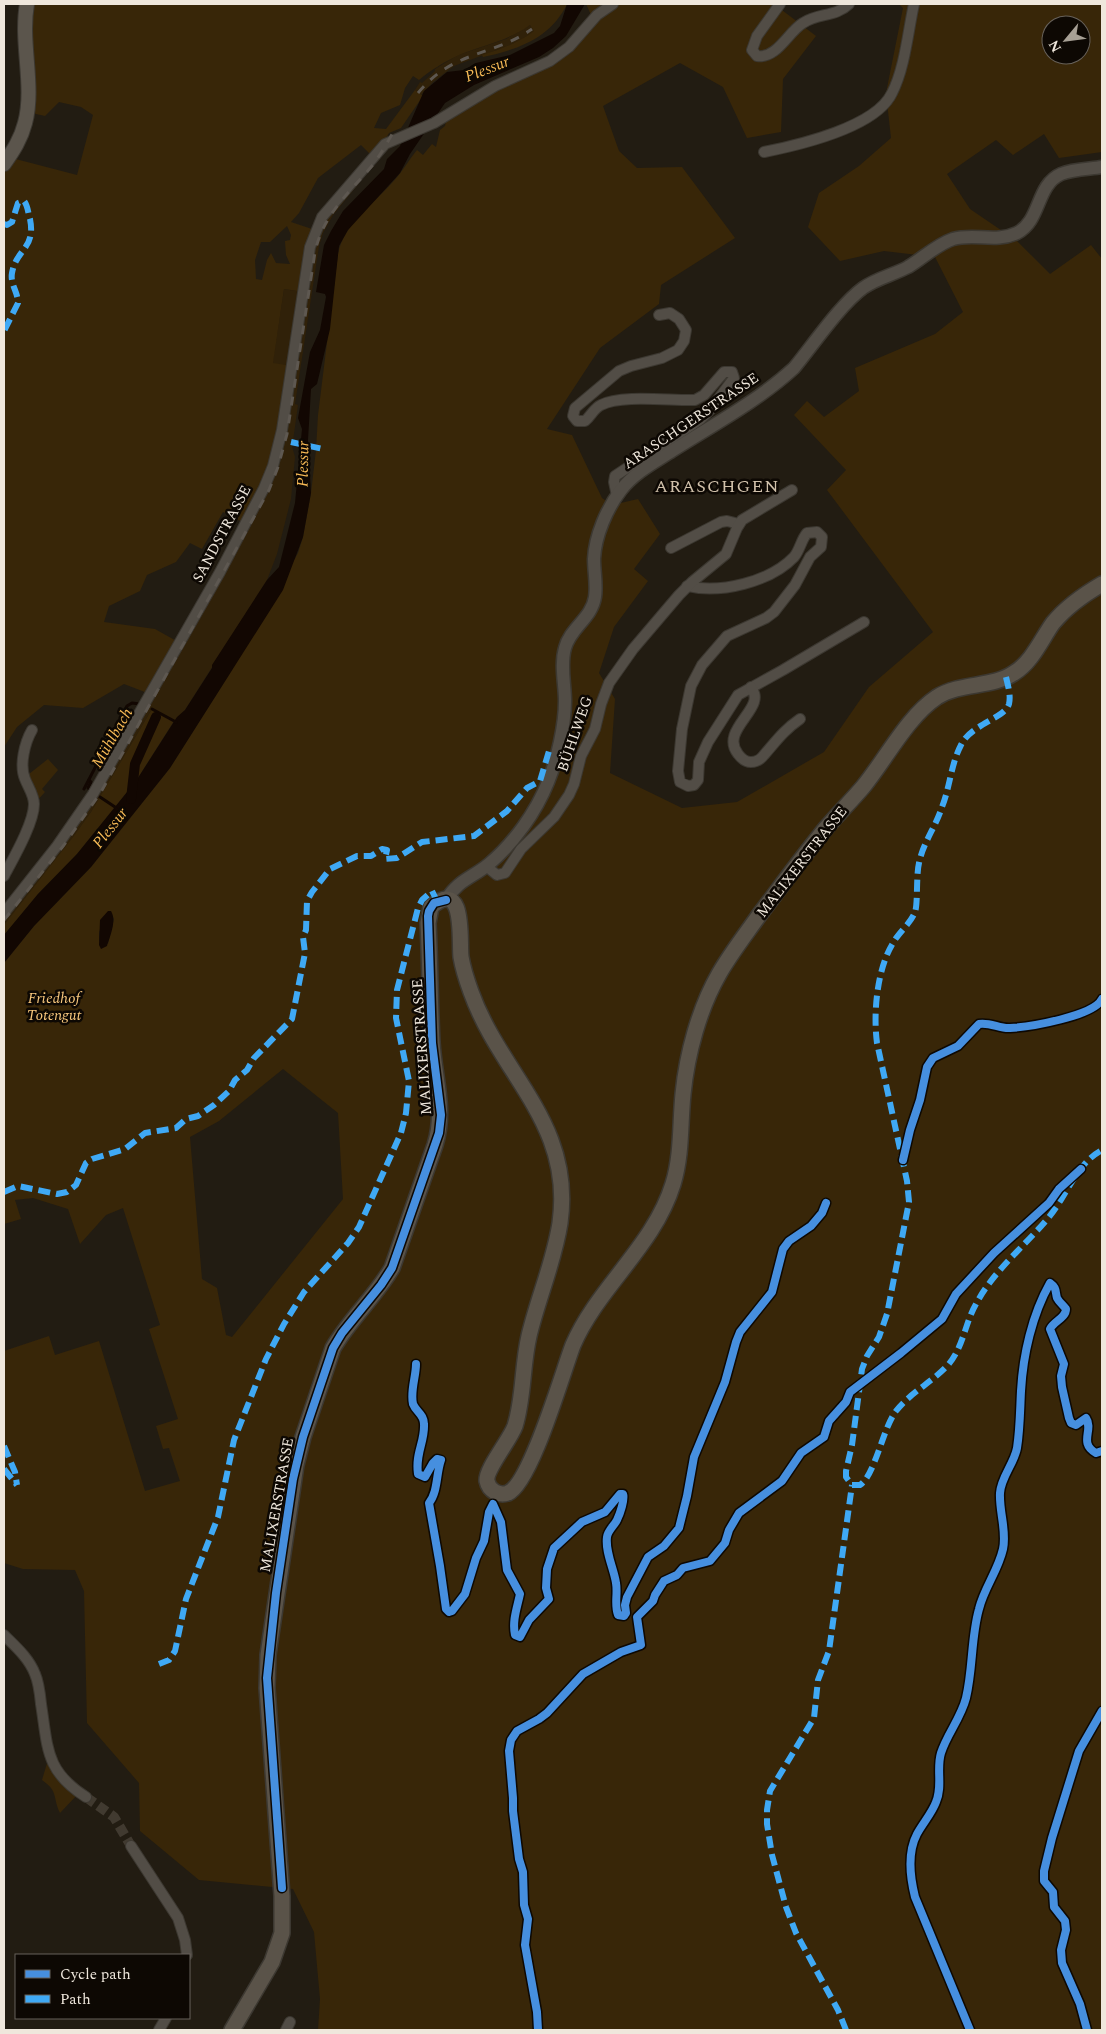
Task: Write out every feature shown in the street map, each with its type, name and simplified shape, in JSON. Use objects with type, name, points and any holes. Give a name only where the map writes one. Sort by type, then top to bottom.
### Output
[{"type":"main road","points":[[4,164],[20,137],[28,112],[25,38],[28,4]]},
{"type":"main road","name":"MALIXERSTRASSE","points":[[232,2030],[272,1962],[282,1934],[282,1896],[267,1678],[278,1584],[293,1479],[300,1446],[330,1357],[342,1334],[392,1268],[439,1133],[441,1115],[432,1043],[429,911],[434,903],[446,900],[459,911],[462,961],[475,1002],[492,1036],[543,1120],[553,1143],[560,1177],[562,1199],[558,1231],[528,1339],[517,1418],[509,1440],[487,1473],[488,1485],[501,1494],[512,1490],[521,1478],[546,1424],[570,1353],[582,1328],[648,1234],[664,1206],[672,1186],[678,1158],[684,1086],[690,1054],[711,989],[731,954],[806,853],[864,786],[922,710],[934,699],[949,691],[1001,679],[1016,672],[1028,660],[1053,624],[1066,610],[1082,596],[1102,584]]},
{"type":"street","name":"SANDSTRASSE","points":[[4,913],[57,846],[93,794],[220,572],[260,498],[273,466],[282,430],[309,257],[315,230],[330,205],[392,140],[434,123],[495,86],[556,57],[569,47],[593,18],[613,4]]},
{"type":"street","points":[[780,4],[752,44],[752,52],[757,56],[766,56],[774,51],[798,26],[806,21],[837,12],[849,4]]},
{"type":"street","points":[[764,152],[833,134],[883,106],[892,94],[897,81],[914,4]]},
{"type":"street","name":"ARASCHGERSTRASSE","points":[[446,900],[455,886],[486,866],[502,852],[522,828],[544,793],[550,777],[565,708],[564,649],[570,637],[593,605],[596,593],[594,559],[597,541],[608,512],[617,496],[629,481],[785,377],[851,299],[864,287],[904,269],[954,239],[966,237],[1001,238],[1016,233],[1025,227],[1032,218],[1045,189],[1055,178],[1066,172],[1102,167]]},
{"type":"street","points":[[617,496],[614,482],[615,476],[701,419],[734,378],[732,372],[724,372],[704,395],[695,400],[609,402],[598,407],[585,422],[577,421],[573,416],[575,408],[611,376],[631,366],[668,356],[683,344],[686,330],[682,321],[670,313],[659,315]]},
{"type":"street","points":[[671,548],[721,522],[730,521],[739,524],[745,518],[792,490]]},
{"type":"street","name":"BÜHLWEG","points":[[486,866],[497,875],[505,873],[521,849],[558,812],[574,784],[579,762],[593,734],[603,696],[609,684],[637,645],[687,586],[726,554],[739,524]]},
{"type":"street","points":[[687,586],[730,588],[765,576],[792,558],[807,533],[815,531],[821,536],[822,545],[810,557],[798,580],[783,602],[766,618],[724,638],[698,671],[691,686],[682,729],[678,771],[682,784],[688,786],[696,783],[699,762],[710,737],[735,698],[864,622]]},
{"type":"street","points":[[751,687],[755,695],[754,701],[739,726],[734,739],[735,749],[744,760],[752,762],[760,759],[779,735],[800,719]]},
{"type":"street","points":[[4,876],[33,811],[34,800],[22,769],[27,740],[32,730]]},
{"type":"street","points":[[4,1634],[22,1653],[36,1676],[52,1764],[64,1781],[86,1797]]},
{"type":"street","points":[[131,1846],[178,1918],[185,1940],[187,1954]]},
{"type":"street","points":[[159,2030],[165,2019]]},
{"type":"shaded area","points":[[530,25],[535,31],[518,42],[454,66],[433,82],[421,95],[415,90],[420,82],[422,83],[435,69],[458,55],[506,39]]},
{"type":"shaded area","points":[[357,179],[360,182],[333,215],[323,233],[319,246],[295,404],[298,405],[293,441],[291,443],[295,457],[291,499],[277,554],[267,580],[185,710],[174,721],[152,709],[91,812],[4,925],[4,913],[57,846],[248,520],[284,289],[304,292],[315,230]]},
{"type":"green space","points":[[27,4],[567,4],[552,26],[532,41],[508,51],[483,57],[482,55],[522,39],[534,31],[530,25],[504,39],[453,58],[419,80],[413,76],[405,88],[400,105],[381,113],[374,128],[386,129],[415,90],[423,96],[401,128],[389,133],[374,158],[361,145],[318,178],[299,213],[291,222],[315,230],[304,292],[284,289],[273,363],[292,366],[282,430],[246,524],[223,512],[202,549],[190,543],[176,562],[147,575],[140,591],[109,606],[104,622],[155,629],[180,643],[150,694],[124,684],[83,708],[44,705],[17,727],[4,747],[4,164],[8,157],[77,175],[93,115],[81,107],[59,102],[45,116],[27,112]],"holes":[[[287,226],[291,235],[290,240],[285,241],[286,255],[290,264],[276,263],[271,253],[267,260],[262,280],[256,279],[255,260],[261,242],[270,242]]]},
{"type":"green space","name":"Friedhof Totengut","points":[[586,4],[774,4],[816,36],[783,79],[781,132],[747,138],[723,87],[680,63],[603,106],[619,151],[637,168],[682,167],[735,238],[661,285],[659,304],[600,348],[547,429],[572,435],[602,498],[612,505],[638,499],[660,534],[634,569],[648,581],[614,627],[599,673],[615,699],[610,773],[682,808],[737,802],[824,752],[869,687],[933,632],[827,490],[846,470],[794,415],[807,401],[824,417],[859,391],[855,368],[935,334],[963,312],[935,257],[884,251],[840,261],[808,227],[819,193],[859,166],[891,138],[886,93],[903,8],[899,4],[1102,4],[1102,152],[1059,158],[1044,134],[1013,155],[996,140],[947,174],[970,209],[1017,241],[1050,274],[1091,245],[1102,259],[1102,2030],[318,2030],[320,1999],[314,1932],[293,1889],[199,1880],[140,1831],[139,1783],[87,1723],[84,1591],[75,1570],[23,1569],[4,1563],[4,1351],[49,1336],[55,1355],[99,1341],[145,1491],[180,1481],[169,1448],[163,1449],[156,1426],[178,1419],[149,1329],[160,1325],[123,1208],[106,1215],[80,1244],[68,1209],[33,1198],[15,1200],[21,1219],[4,1224],[4,963],[34,926],[91,867],[170,768],[230,673],[298,553],[311,493],[318,415],[338,254],[341,243],[352,224],[395,180],[417,150],[423,155],[432,144],[436,147],[440,130],[445,126],[446,121],[504,86],[552,65],[593,19]],"holes":[[[110,911],[114,919],[108,944],[99,941],[99,932]],[[283,1069],[338,1113],[343,1199],[232,1337],[226,1335],[217,1288],[202,1279],[190,1137],[219,1121]]]},
{"type":"green space","points":[[152,709],[174,721],[136,781],[77,854],[38,894],[4,935],[4,925],[91,812]]},
{"type":"green space","points":[[48,759],[58,770],[42,789],[45,792],[34,804],[24,778]]},
{"type":"green space","points":[[48,1760],[77,1795],[60,1813],[53,1791],[42,1780]]},
{"type":"water","name":"Plessur","points":[[567,4],[585,4],[566,36],[539,57],[474,85],[445,103],[410,154],[400,173],[348,230],[339,246],[330,329],[317,384],[311,389],[308,440],[311,493],[303,537],[283,590],[170,768],[91,867],[34,926],[4,963],[4,935],[38,894],[77,854],[136,781],[177,717],[185,710],[267,580],[279,567],[295,503],[302,429],[298,418],[310,352],[320,330],[326,297],[325,294],[316,292],[324,245],[331,231],[343,211],[384,169],[387,159],[400,146],[424,91],[447,72],[464,70],[476,63],[510,55],[554,33],[560,26]]},
{"type":"water","points":[[108,911],[111,911],[113,915],[112,928],[107,946],[101,949],[99,945],[100,920]]},
{"type":"waterway","name":"Mühlbach","points":[[84,789],[127,706],[132,703],[140,704]]},
{"type":"waterway","name":"Mühlbach","points":[[152,709],[176,722]]},
{"type":"waterway","points":[[131,799],[135,764],[156,717]]},
{"type":"waterway","name":"Mühlbach","points":[[89,780],[91,782],[88,788],[91,790]]},
{"type":"waterway","name":"Mühlbach","points":[[100,797],[117,810]]},
{"type":"tunnel","points":[[86,1797],[114,1817],[131,1846]]},
{"type":"railway","points":[[418,93],[431,79],[459,61],[502,45],[532,29]]},
{"type":"railway","points":[[4,920],[64,845],[101,792],[269,490],[278,467],[287,434],[315,252],[319,239],[330,216],[374,163],[394,131]]},
{"type":"marked path","points":[[4,224],[7,225],[12,222],[18,203],[24,201],[30,219],[30,237],[14,265],[12,277],[18,303],[4,331]]},
{"type":"marked path","points":[[291,442],[323,449]]},
{"type":"marked path","points":[[1006,677],[1010,697],[1006,709],[965,738],[958,752],[942,807],[921,856],[918,868],[915,912],[893,943],[883,965],[880,978],[876,1005],[877,1043],[907,1181],[909,1202],[887,1314],[879,1337],[867,1356],[862,1369],[852,1445],[846,1471],[846,1477],[852,1485],[860,1485],[870,1472],[887,1428],[896,1411],[941,1372],[957,1352],[972,1311],[983,1292],[1010,1259],[1049,1217],[1079,1171],[1093,1156],[1102,1150]]},
{"type":"marked path","points":[[4,1192],[18,1186],[57,1194],[67,1192],[76,1185],[86,1163],[92,1159],[125,1149],[145,1133],[176,1128],[186,1119],[198,1116],[214,1105],[229,1091],[235,1080],[247,1070],[254,1058],[292,1019],[305,953],[303,937],[306,930],[307,901],[330,869],[357,856],[371,856],[382,849],[387,850],[385,859],[397,858],[422,842],[474,836],[507,811],[527,788],[540,781],[549,751]]},
{"type":"marked path","points":[[159,1664],[169,1660],[175,1651],[186,1599],[218,1517],[234,1440],[266,1359],[284,1324],[304,1292],[348,1243],[359,1227],[401,1133],[406,1113],[409,1081],[396,1018],[397,990],[418,908],[422,900],[432,891],[437,901]]},
{"type":"marked path","points":[[4,1446],[15,1472],[17,1485]]},
{"type":"marked path","points":[[4,1469],[17,1485]]},
{"type":"marked path","points":[[846,2030],[838,2010],[796,1933],[786,1907],[772,1855],[767,1824],[767,1810],[770,1791],[814,1718],[818,1680],[829,1651],[852,1485]]},
{"type":"cycle path","points":[[282,1888],[267,1678],[276,1593],[293,1479],[303,1437],[333,1348],[342,1333],[381,1285],[392,1268],[439,1133],[441,1115],[432,1043],[428,916],[434,903],[446,900]]},
{"type":"cycle path","points":[[903,1160],[927,1067],[933,1058],[958,1046],[979,1024],[1010,1028],[1046,1023],[1087,1011],[1097,1005],[1102,999]]},
{"type":"cycle path","points":[[538,2030],[537,2012],[525,1945],[528,1919],[524,1905],[523,1872],[519,1859],[513,1811],[509,1751],[511,1740],[517,1731],[547,1713],[583,1674],[621,1652],[641,1645],[637,1617],[653,1601],[664,1581],[677,1575],[683,1568],[710,1561],[725,1543],[729,1530],[739,1513],[782,1481],[801,1453],[824,1437],[829,1421],[846,1402],[850,1392],[942,1319],[956,1294],[994,1253],[1049,1203],[1059,1189],[1081,1169]]},
{"type":"cycle path","points":[[416,1364],[412,1399],[414,1407],[423,1418],[424,1424],[417,1467],[418,1474],[425,1477],[433,1463],[437,1459],[441,1460],[434,1494],[429,1503],[446,1609],[449,1612],[452,1611],[465,1594],[476,1558],[484,1541],[489,1512],[493,1504],[501,1522],[507,1570],[520,1594],[514,1625],[515,1635],[520,1637],[529,1620],[549,1599],[546,1588],[547,1569],[554,1548],[582,1522],[605,1512],[620,1494],[623,1494],[621,1510],[609,1532],[607,1543],[616,1583],[617,1611],[618,1615],[624,1616],[626,1613],[627,1597],[648,1557],[664,1546],[679,1528],[694,1457],[725,1382],[740,1332],[772,1292],[783,1249],[789,1241],[811,1226],[822,1213],[826,1203]]},
{"type":"cycle path","points":[[970,2030],[915,1897],[911,1873],[911,1857],[917,1834],[932,1810],[938,1796],[941,1753],[966,1698],[976,1620],[984,1594],[998,1565],[1003,1549],[1001,1487],[1017,1448],[1026,1349],[1038,1308],[1050,1283],[1055,1288],[1057,1298],[1066,1309],[1064,1315],[1050,1329],[1064,1364],[1061,1376],[1062,1387],[1069,1418],[1071,1423],[1076,1425],[1086,1418],[1088,1423],[1088,1445],[1096,1453],[1102,1451]]},
{"type":"cycle path","points":[[1087,2030],[1080,2004],[1062,1963],[1061,1950],[1066,1930],[1065,1921],[1054,1907],[1053,1892],[1044,1881],[1044,1871],[1052,1838],[1079,1751],[1102,1711]]},
{"type":"district","name":"ARASCHGEN","points":[[717,486]]}]
